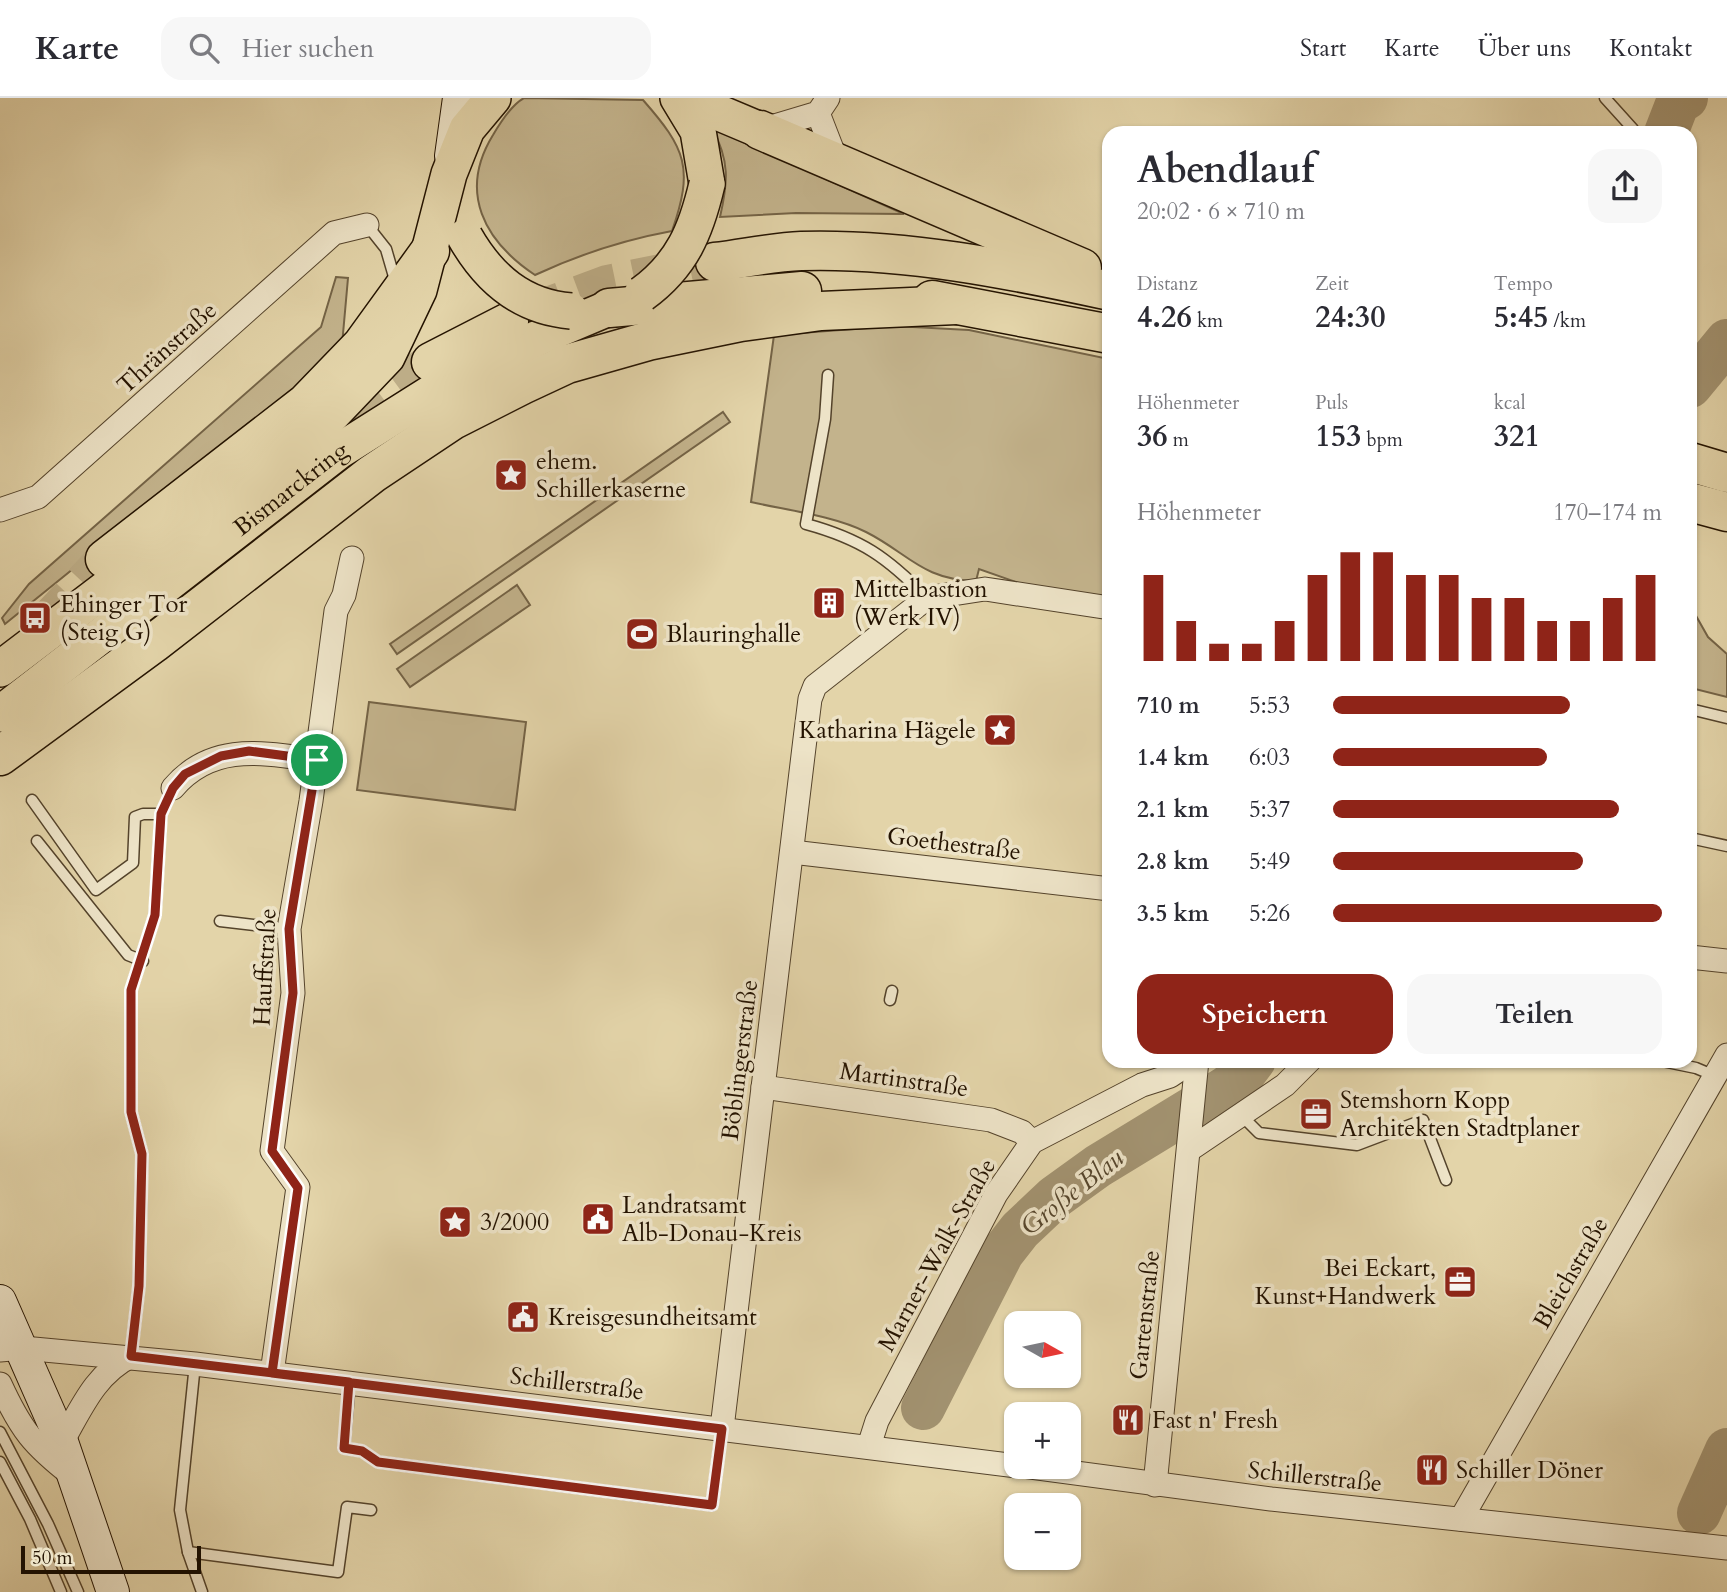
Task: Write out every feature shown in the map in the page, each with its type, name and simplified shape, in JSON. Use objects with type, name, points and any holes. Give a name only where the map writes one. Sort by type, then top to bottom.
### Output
[{"type":"highway","points":[[760,130],[1102,277]]},
{"type":"highway","points":[[105,559],[306,403],[362,345],[430,251]]},
{"type":"highway","points":[[715,262],[799,251],[870,253],[995,268],[1102,289]]},
{"type":"highway","points":[[625,301],[765,292],[842,291],[912,296],[1102,332]]},
{"type":"highway","points":[[0,755],[154,643],[372,474],[453,420],[523,385],[568,364],[649,341],[741,322],[821,311],[956,305]]},
{"type":"highway","points":[[431,362],[509,322]]},
{"type":"highway","points":[[1697,464],[1727,473]]},
{"type":"highway","points":[[1697,504],[1727,512]]},
{"type":"main road","points":[[459,98],[449,174],[465,237],[480,262],[499,282],[520,297],[540,305],[572,311],[625,301]]},
{"type":"main road","name":"Bismarckring","points":[[0,669],[326,421],[387,357],[419,290],[449,174],[467,130],[493,98]]},
{"type":"main road","name":"Bismarckring","points":[[0,714],[339,451],[442,386],[538,338],[625,301],[674,268],[696,229],[707,184],[698,131],[678,98]]},
{"type":"main road","points":[[684,98],[760,130]]},
{"type":"main road","points":[[0,1301],[11,1349],[62,1442],[113,1592]]},
{"type":"street","points":[[760,130],[823,105],[837,162]]},
{"type":"street","name":"Thränstraße","points":[[0,510],[38,497],[334,233],[367,225]]},
{"type":"street","name":"Hauffstraße","points":[[272,1373],[298,1188],[272,1151],[293,993],[289,929],[317,760],[336,611],[344,595],[352,558]]},
{"type":"street","points":[[927,598],[985,589],[1102,607]]},
{"type":"street","name":"Böblingerstraße","points":[[722,1429],[810,699],[815,686],[826,676],[927,598]]},
{"type":"street","points":[[173,788],[185,774],[200,765],[235,752],[317,760]]},
{"type":"street","name":"Goethestraße","points":[[792,852],[1102,888]]},
{"type":"street","points":[[1697,958],[1727,961]]},
{"type":"street","name":"Bleichstraße","points":[[1461,1519],[1727,1055]]},
{"type":"street","name":"Marner-Walk-Straße","points":[[869,1446],[877,1420],[996,1194],[1032,1142],[1142,1085],[1188,1068]]},
{"type":"street","name":"Gartenstraße","points":[[1155,1485],[1196,1068]]},
{"type":"street","points":[[1190,1144],[1242,1116],[1285,1085],[1302,1068]]},
{"type":"street","name":"Martinstraße","points":[[763,1087],[991,1119],[1022,1132],[1032,1142]]},
{"type":"street","name":"Schillerstraße","points":[[11,1349],[131,1356],[1004,1464]]},
{"type":"street","points":[[62,1442],[102,1375],[112,1365],[131,1356]]},
{"type":"street","points":[[0,1384],[12,1411],[36,1447],[76,1478]]},
{"type":"street","name":"Schillerstraße","points":[[1081,1474],[1155,1485],[1725,1548]]},
{"type":"lane","points":[[1605,98],[1630,126]]},
{"type":"lane","points":[[367,225],[386,249],[397,294]]},
{"type":"lane","points":[[828,375],[825,419],[806,524],[844,534],[894,563],[927,598]]},
{"type":"lane","points":[[1697,711],[1727,718]]},
{"type":"lane","points":[[131,1356],[139,1286],[142,1154],[131,1112],[131,990],[143,961],[155,915],[161,814],[173,788]]},
{"type":"lane","points":[[32,800],[96,890],[133,863],[131,817],[161,814]]},
{"type":"lane","points":[[1697,840],[1727,846]]},
{"type":"lane","points":[[37,841],[128,955],[143,961]]},
{"type":"lane","points":[[220,921],[289,929]]},
{"type":"lane","points":[[1696,1068],[1715,1076]]},
{"type":"lane","points":[[1242,1116],[1259,1133],[1357,1145],[1423,1120],[1446,1180]]},
{"type":"lane","points":[[195,1364],[180,1510],[188,1552],[202,1592]]},
{"type":"lane","points":[[349,1382],[344,1448],[362,1451],[378,1462],[712,1505],[722,1429]]},
{"type":"lane","points":[[0,1432],[48,1524],[78,1592]]},
{"type":"lane","points":[[0,1462],[30,1519],[61,1592]]},
{"type":"lane","points":[[188,1552],[338,1572],[347,1507],[371,1510]]},
{"type":"shaded area","points":[[524,98],[643,100],[669,132],[682,160],[683,191],[672,231],[602,248],[535,275],[517,262],[490,231],[477,195],[483,156],[502,120]]},
{"type":"shaded area","points":[[712,128],[904,214],[796,213],[720,217],[726,172],[722,151]]},
{"type":"shaded area","points":[[336,277],[348,278],[342,345],[289,394],[5,624],[2,618],[29,584],[321,327]]},
{"type":"shaded area","points":[[894,326],[969,330],[1102,358],[1102,598],[1030,587],[979,569],[976,581],[942,576],[854,526],[751,502],[774,335]]},
{"type":"shaded area","points":[[723,412],[730,422],[397,654],[390,644]]},
{"type":"shaded area","points":[[517,585],[530,605],[410,687],[397,669]]},
{"type":"shaded area","points":[[1697,618],[1708,637],[1727,654],[1727,697],[1697,690]]},
{"type":"shaded area","points":[[369,702],[526,722],[515,810],[357,790]]},
{"type":"waterway","name":"Große Blau","points":[[1669,126],[1678,102],[1686,98]]},
{"type":"waterway","name":"Große Blau","points":[[1697,377],[1727,341]]},
{"type":"waterway","name":"Große Blau","points":[[923,1408],[1002,1253],[1020,1230],[1055,1197],[1098,1166],[1226,1088],[1248,1068]]},
{"type":"waterway","points":[[1699,1513],[1727,1450]]},
{"type":"tunnel","points":[[526,314],[607,284],[715,262]]},
{"type":"tunnel","points":[[306,454],[431,362]]},
{"type":"tunnel","points":[[44,624],[105,559]]},
{"type":"place","name":"ehem. Schillerkaserne","points":[[511,475]]},
{"type":"place","name":"Mittelbastion (Werk IV)","points":[[829,603]]},
{"type":"place","name":"Ehinger Tor (Steig G)","points":[[35,618]]},
{"type":"place","name":"Blauringhalle","points":[[642,634]]},
{"type":"place","name":"Katharina Hägele","points":[[1000,730]]},
{"type":"place","name":"Stemshorn Kopp Architekten Stadtplaner","points":[[1316,1114]]},
{"type":"place","name":"Landratsamt Alb-Donau-Kreis","points":[[598,1219]]},
{"type":"place","name":"3/2000","points":[[455,1222]]},
{"type":"place","name":"Bei Eckart, Kunst+Handwerk","points":[[1460,1282]]},
{"type":"place","name":"Kreisgesundheitsamt","points":[[523,1317]]},
{"type":"place","name":"Fast n' Fresh","points":[[1128,1420]]},
{"type":"place","name":"Schiller Döner","points":[[1432,1470]]},
{"type":"route","points":[[317,760],[249,751],[221,756],[185,774],[173,788],[161,814],[155,915],[143,961],[131,990],[131,1112],[142,1154],[139,1286],[131,1356],[349,1382],[344,1448],[362,1451],[378,1462],[712,1505],[722,1429],[415,1390],[349,1382],[272,1373],[298,1188],[272,1151],[293,993],[289,929],[317,760]]}]
